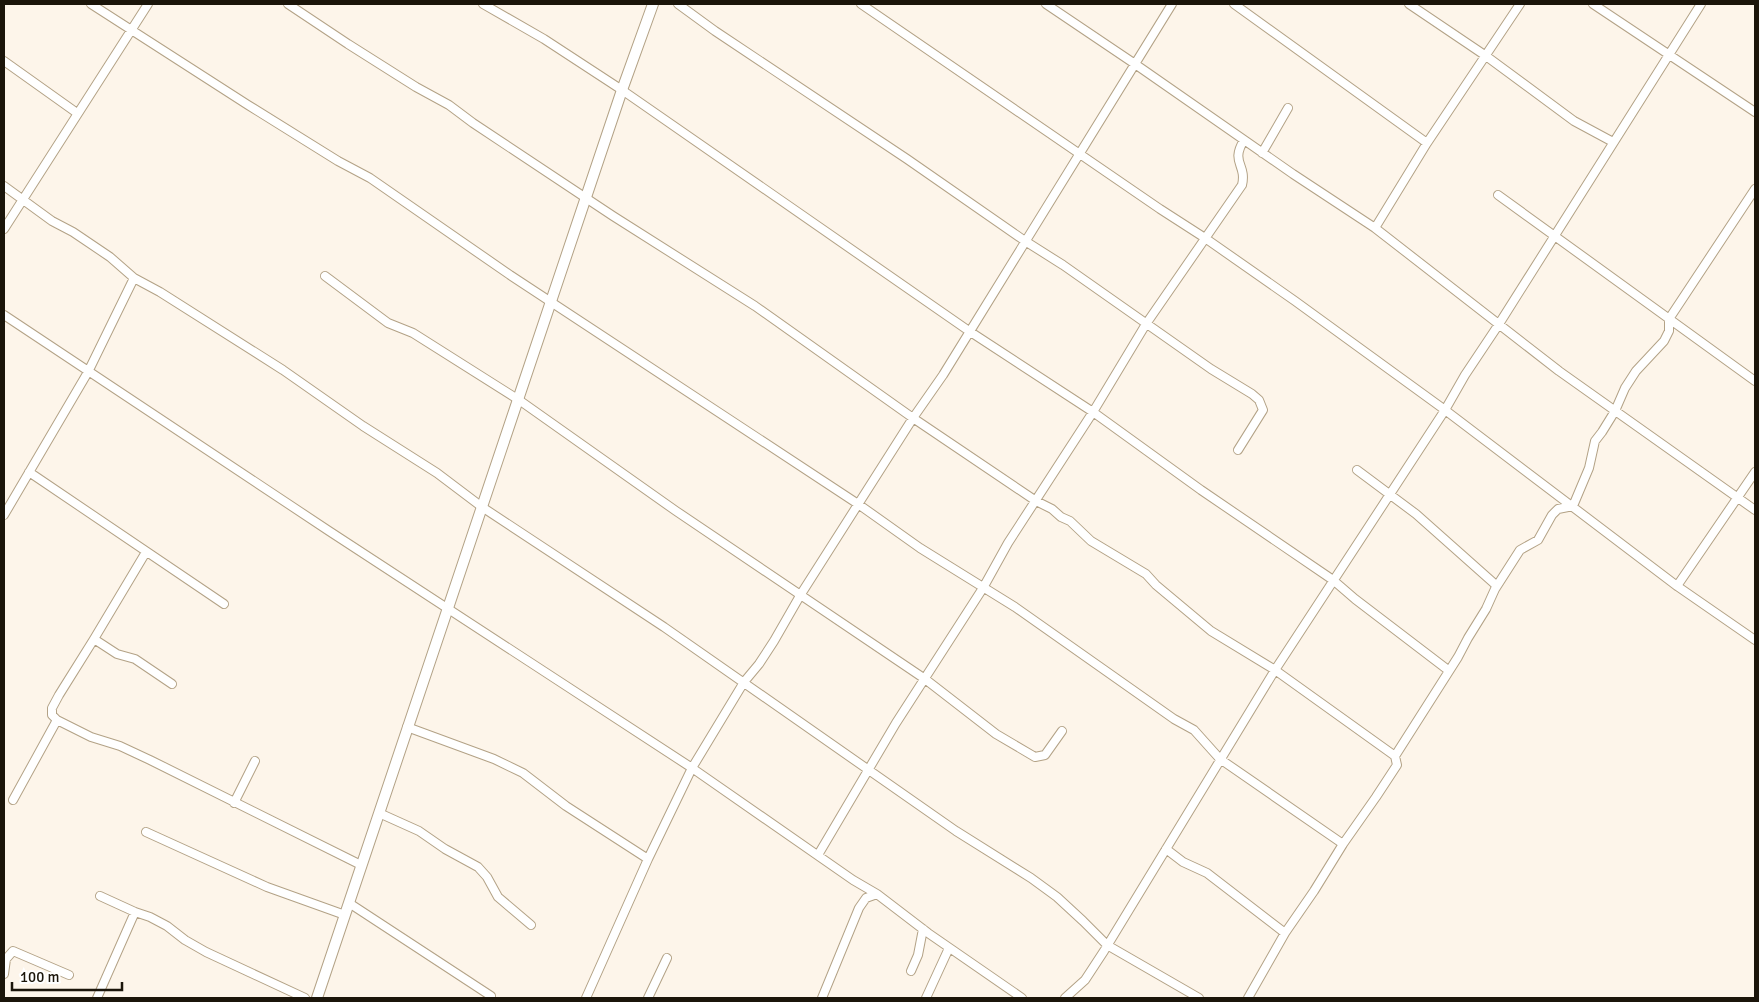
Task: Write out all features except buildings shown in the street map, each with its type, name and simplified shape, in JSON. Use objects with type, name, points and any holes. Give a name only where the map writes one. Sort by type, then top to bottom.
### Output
[{"type":"street","points":[[91,4],[338,161],[370,178],[463,244],[858,504],[920,548],[1014,607],[1174,719],[1194,730],[1220,759],[1343,844]]},
{"type":"street","points":[[4,229],[148,4]]},
{"type":"street","points":[[288,4],[416,87],[449,105],[586,198],[755,306],[912,418],[1036,501],[1052,508],[1061,517],[1070,521],[1091,541],[1146,574],[1156,585],[1212,631],[1275,670],[1394,756],[1397,765],[1285,933],[1248,998]]},
{"type":"street","points":[[483,4],[544,39],[622,90],[969,331],[1093,412],[1201,490],[1333,580],[1448,670]]},
{"type":"street","points":[[317,998],[360,865],[552,302],[622,90],[653,4]]},
{"type":"street","points":[[678,4],[714,31],[907,159],[1259,400],[1264,410],[1238,450]]},
{"type":"street","points":[[861,4],[1295,301],[1445,410],[1677,586],[1755,640]]},
{"type":"street","points":[[1046,4],[1262,153],[1375,228],[1559,371],[1755,510]]},
{"type":"street","points":[[586,998],[648,858],[692,768],[744,682],[774,641],[912,418],[943,375],[1172,4]]},
{"type":"street","points":[[1234,4],[1427,143]]},
{"type":"street","points":[[1409,4],[1486,56],[1574,121],[1613,142]]},
{"type":"street","points":[[1375,228],[1427,143],[1520,4]]},
{"type":"street","points":[[1592,4],[1755,112]]},
{"type":"street","points":[[1065,998],[1084,980],[1107,946],[1275,670],[1445,410],[1465,375],[1700,4]]},
{"type":"street","points":[[4,61],[77,113]]},
{"type":"street","points":[[1262,153],[1288,108]]},
{"type":"street","points":[[818,855],[870,770],[896,723],[982,588],[1008,543],[1093,412],[1146,324],[1242,184],[1244,175],[1237,158],[1244,140]]},
{"type":"street","points":[[4,186],[52,221],[73,232],[110,257],[134,278],[160,292],[283,370],[363,426],[437,473],[482,507],[744,682],[956,831],[1031,878],[1083,920],[1107,946],[1199,998]]},
{"type":"street","points":[[1573,506],[1589,468],[1595,441],[1615,410],[1625,388],[1636,372],[1664,341],[1668,331],[1669,319],[1755,189]]},
{"type":"street","points":[[1498,195],[1755,381]]},
{"type":"street","points":[[325,276],[388,323],[413,333],[518,400],[676,511],[802,594],[925,679],[996,734],[1035,757],[1045,755],[1062,731]]},
{"type":"street","points":[[4,515],[88,372],[134,278]]},
{"type":"street","points":[[4,315],[692,768],[877,894],[949,948],[1022,998]]},
{"type":"street","points":[[1357,470],[1416,514],[1497,586]]},
{"type":"street","points":[[29,472],[224,604]]},
{"type":"street","points":[[1677,586],[1755,472]]},
{"type":"street","points":[[1394,756],[1448,670],[1454,665],[1486,610],[1497,586],[1520,550],[1538,540],[1555,511],[1562,507],[1573,506]]},
{"type":"street","points":[[146,552],[52,708],[52,715],[57,720],[92,737],[120,746],[150,760],[360,865]]},
{"type":"street","points":[[94,639],[117,654],[135,660],[172,684]]},
{"type":"street","points":[[14,800],[57,720]]},
{"type":"street","points":[[407,727],[494,759],[523,772],[566,806],[648,858]]},
{"type":"street","points":[[234,803],[255,761]]},
{"type":"street","points":[[379,813],[419,831],[445,849],[478,867],[487,877],[498,897],[531,925]]},
{"type":"street","points":[[146,832],[266,887],[345,915]]},
{"type":"street","points":[[1166,849],[1183,862],[1207,873],[1285,933]]},
{"type":"street","points":[[822,998],[859,908],[866,898],[877,894]]},
{"type":"street","points":[[100,896],[150,917],[206,952],[305,998]]},
{"type":"street","points":[[349,903],[490,996]]},
{"type":"street","points":[[98,998],[135,912]]},
{"type":"street","points":[[911,970],[918,955],[923,929]]},
{"type":"street","points":[[926,998],[949,948]]},
{"type":"street","points":[[4,974],[6,959],[13,951],[69,975]]},
{"type":"street","points":[[648,998],[667,958]]}]
